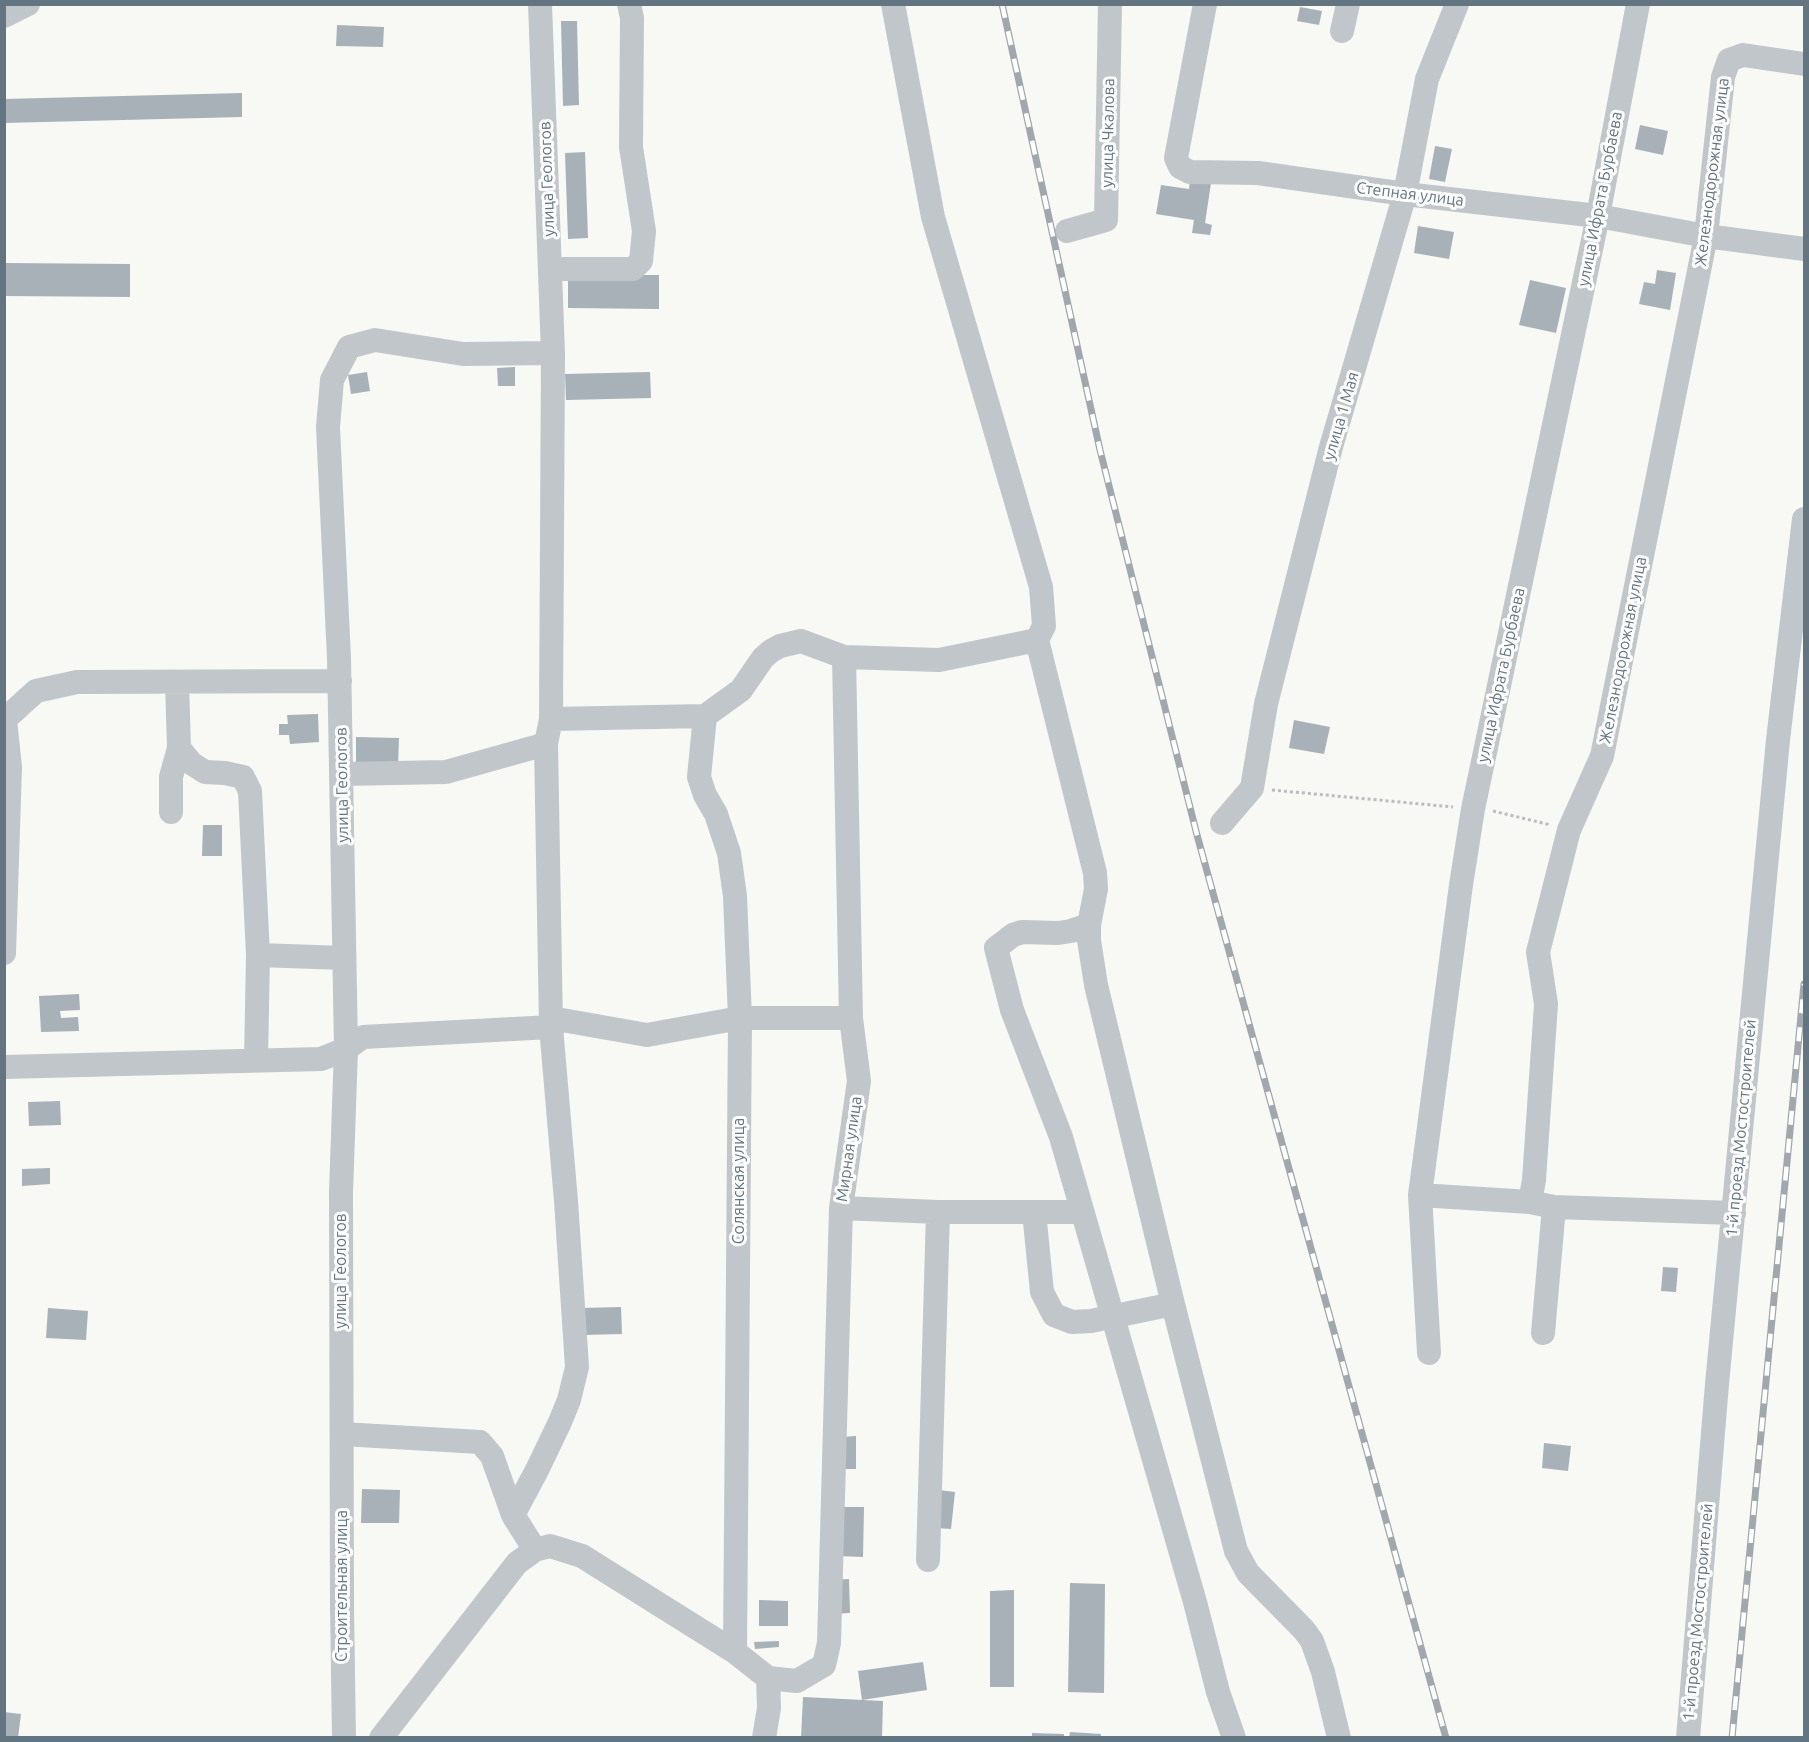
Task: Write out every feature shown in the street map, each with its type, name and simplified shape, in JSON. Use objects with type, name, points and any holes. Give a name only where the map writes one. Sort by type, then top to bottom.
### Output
[{"type":"street","points":[[4,16],[28,4]]},
{"type":"street","name":"улица Геологов","points":[[513,1515],[550,1445],[569,1401],[577,1367],[551,1027],[546,744],[551,719],[553,353],[540,4]]},
{"type":"street","points":[[550,270],[633,268],[641,261],[644,231],[631,147],[632,18],[629,4]]},
{"type":"street","points":[[893,4],[933,217],[1041,587],[1044,626],[1037,640],[1095,873],[1096,889],[1089,925],[1089,939],[1096,985],[1173,1304],[1236,1551],[1248,1573],[1312,1641],[1323,1672],[1339,1737]]},
{"type":"street","name":"улица Чкалова","points":[[1066,231],[1106,220],[1110,4]]},
{"type":"street","name":"Степная улица","points":[[1205,4],[1176,158],[1180,167],[1190,172],[1258,172],[1405,194],[1598,216],[1706,236],[1804,249]]},
{"type":"street","points":[[1342,31],[1348,4]]},
{"type":"street","name":"улица 1 Мая","points":[[1252,788],[1266,704],[1331,447],[1405,194],[1427,79],[1457,4]]},
{"type":"street","name":"улица Ифрата Бурбаева","points":[[1429,1353],[1420,1195],[1461,885],[1473,809],[1598,216],[1638,4]]},
{"type":"street","name":"Железнодорожная улица","points":[[1530,1202],[1534,1179],[1546,1004],[1538,952],[1569,830],[1602,756],[1706,236],[1723,77],[1729,60],[1743,56],[1804,64]]},
{"type":"street","name":"улица Геологов","points":[[342,1434],[341,1193],[346,1049],[340,681],[327,427],[332,380],[349,346],[375,340],[462,354],[553,353]]},
{"type":"street","name":"1-й проезд Мостостроителей","points":[[1688,1737],[1778,740],[1804,519]]},
{"type":"street","points":[[551,719],[705,716],[741,690],[763,658],[771,651],[780,646],[801,641],[844,657],[939,660],[1037,640]]},
{"type":"street","name":"Мирная улица","points":[[768,1678],[797,1681],[824,1665],[829,1643],[841,1208],[859,1081],[851,1018],[844,657]]},
{"type":"street","points":[[4,953],[10,767],[5,720],[36,691],[77,682],[340,681]]},
{"type":"street","points":[[171,812],[171,777],[179,748],[177,682]]},
{"type":"street","name":"Солянская улица","points":[[705,716],[699,777],[705,795],[716,814],[729,853],[735,896],[740,1018],[735,1652]]},
{"type":"street","points":[[342,774],[446,772],[546,744]]},
{"type":"street","points":[[179,748],[190,763],[206,772],[243,777],[250,791],[258,955],[256,1060]]},
{"type":"street","points":[[1222,823],[1252,788]]},
{"type":"street","points":[[1089,925],[1058,933],[1022,932],[1013,935],[996,948],[1012,1010],[1061,1137],[1192,1590],[1218,1692],[1234,1737]]},
{"type":"street","points":[[258,955],[344,958]]},
{"type":"street","points":[[4,1067],[321,1059],[346,1049],[363,1037],[551,1027],[562,1020],[647,1035],[740,1018],[851,1018]]},
{"type":"street","points":[[1420,1195],[1530,1202],[1554,1207],[1734,1212]]},
{"type":"street","points":[[1543,1333],[1554,1207]]},
{"type":"street","points":[[841,1208],[938,1212],[1082,1212]]},
{"type":"street","points":[[928,1560],[938,1212]]},
{"type":"street","points":[[1034,1212],[1042,1292],[1054,1315],[1072,1322],[1091,1321],[1173,1304]]},
{"type":"street","points":[[342,1434],[480,1442],[492,1456],[513,1515],[535,1550]]},
{"type":"street","name":"Строительная улица","points":[[342,1434],[344,1737]]},
{"type":"street","points":[[381,1737],[517,1563],[535,1550],[550,1546],[582,1556],[735,1652],[768,1678],[768,1708],[764,1737]]},
{"type":"street","points":[[1215,1737],[1218,1692]]},
{"type":"path","points":[[1252,788],[1504,813],[1569,830]]},
{"type":"building","points":[[1300,7],[1322,11],[1319,25],[1297,21]]},
{"type":"building","points":[[561,21],[577,21],[579,105],[563,106]]},
{"type":"building","points":[[337,25],[384,27],[383,47],[336,46]]},
{"type":"building","points":[[242,93],[242,117],[4,123],[4,99]]},
{"type":"building","points":[[1640,125],[1668,131],[1663,155],[1635,149]]},
{"type":"building","points":[[1435,146],[1452,149],[1445,182],[1429,179]]},
{"type":"building","points":[[585,152],[588,238],[568,239],[565,153]]},
{"type":"building","points":[[1190,180],[1211,183],[1205,223],[1212,225],[1210,235],[1192,233],[1194,220],[1156,214],[1161,185],[1189,189]]},
{"type":"building","points":[[1418,226],[1454,232],[1449,259],[1414,253]]},
{"type":"building","points":[[4,263],[130,264],[130,297],[4,296]]},
{"type":"building","points":[[1657,270],[1676,273],[1670,310],[1639,304],[1644,282],[1655,284]]},
{"type":"building","points":[[568,275],[659,275],[659,309],[568,308]]},
{"type":"building","points":[[1530,280],[1566,288],[1556,333],[1519,325]]},
{"type":"building","points":[[515,367],[515,386],[498,386],[497,368]]},
{"type":"building","points":[[367,372],[370,391],[351,394],[348,375]]},
{"type":"building","points":[[650,372],[651,398],[566,400],[565,374]]},
{"type":"building","points":[[318,714],[319,742],[290,744],[289,735],[279,735],[279,724],[288,724],[287,715]]},
{"type":"building","points":[[1294,720],[1330,727],[1324,754],[1289,748]]},
{"type":"building","points":[[356,737],[399,738],[398,766],[356,765]]},
{"type":"building","points":[[203,825],[222,825],[222,856],[202,856]]},
{"type":"building","points":[[79,994],[80,1010],[60,1011],[61,1018],[78,1017],[79,1031],[41,1032],[39,996]]},
{"type":"building","points":[[60,1101],[61,1125],[29,1126],[28,1102]]},
{"type":"building","points":[[50,1168],[50,1184],[22,1186],[22,1169]]},
{"type":"building","points":[[1663,1267],[1678,1268],[1676,1292],[1661,1291]]},
{"type":"building","points":[[621,1307],[622,1334],[583,1335],[582,1308]]},
{"type":"building","points":[[48,1308],[88,1311],[86,1340],[46,1338]]},
{"type":"building","points":[[856,1436],[856,1469],[841,1469],[841,1437]]},
{"type":"building","points":[[1544,1443],[1571,1446],[1568,1471],[1542,1468]]},
{"type":"building","points":[[362,1489],[400,1490],[399,1523],[361,1523]]},
{"type":"building","points":[[939,1490],[955,1492],[951,1529],[935,1528]]},
{"type":"building","points":[[839,1507],[864,1507],[863,1557],[838,1556]]},
{"type":"building","points":[[849,1579],[850,1613],[832,1614],[831,1580]]},
{"type":"building","points":[[1070,1583],[1105,1584],[1104,1693],[1068,1692]]},
{"type":"building","points":[[1014,1590],[1014,1687],[990,1687],[990,1591]]},
{"type":"building","points":[[759,1600],[788,1601],[788,1626],[759,1626]]},
{"type":"building","points":[[779,1641],[779,1647],[755,1649],[754,1642]]},
{"type":"building","points":[[923,1662],[927,1690],[862,1700],[858,1671]]},
{"type":"building","points":[[803,1697],[883,1701],[882,1738],[801,1738]]},
{"type":"building","points":[[4,1712],[21,1714],[18,1738],[4,1738]]},
{"type":"building","points":[[1070,1732],[1101,1734],[1101,1738],[1069,1738]]},
{"type":"building","points":[[1032,1733],[1064,1734],[1064,1738],[1032,1738]]},
{"type":"railway","points":[[1002,4],[1100,450],[1197,835],[1446,1738]]},
{"type":"railway","points":[[1732,1738],[1804,984]]}]
